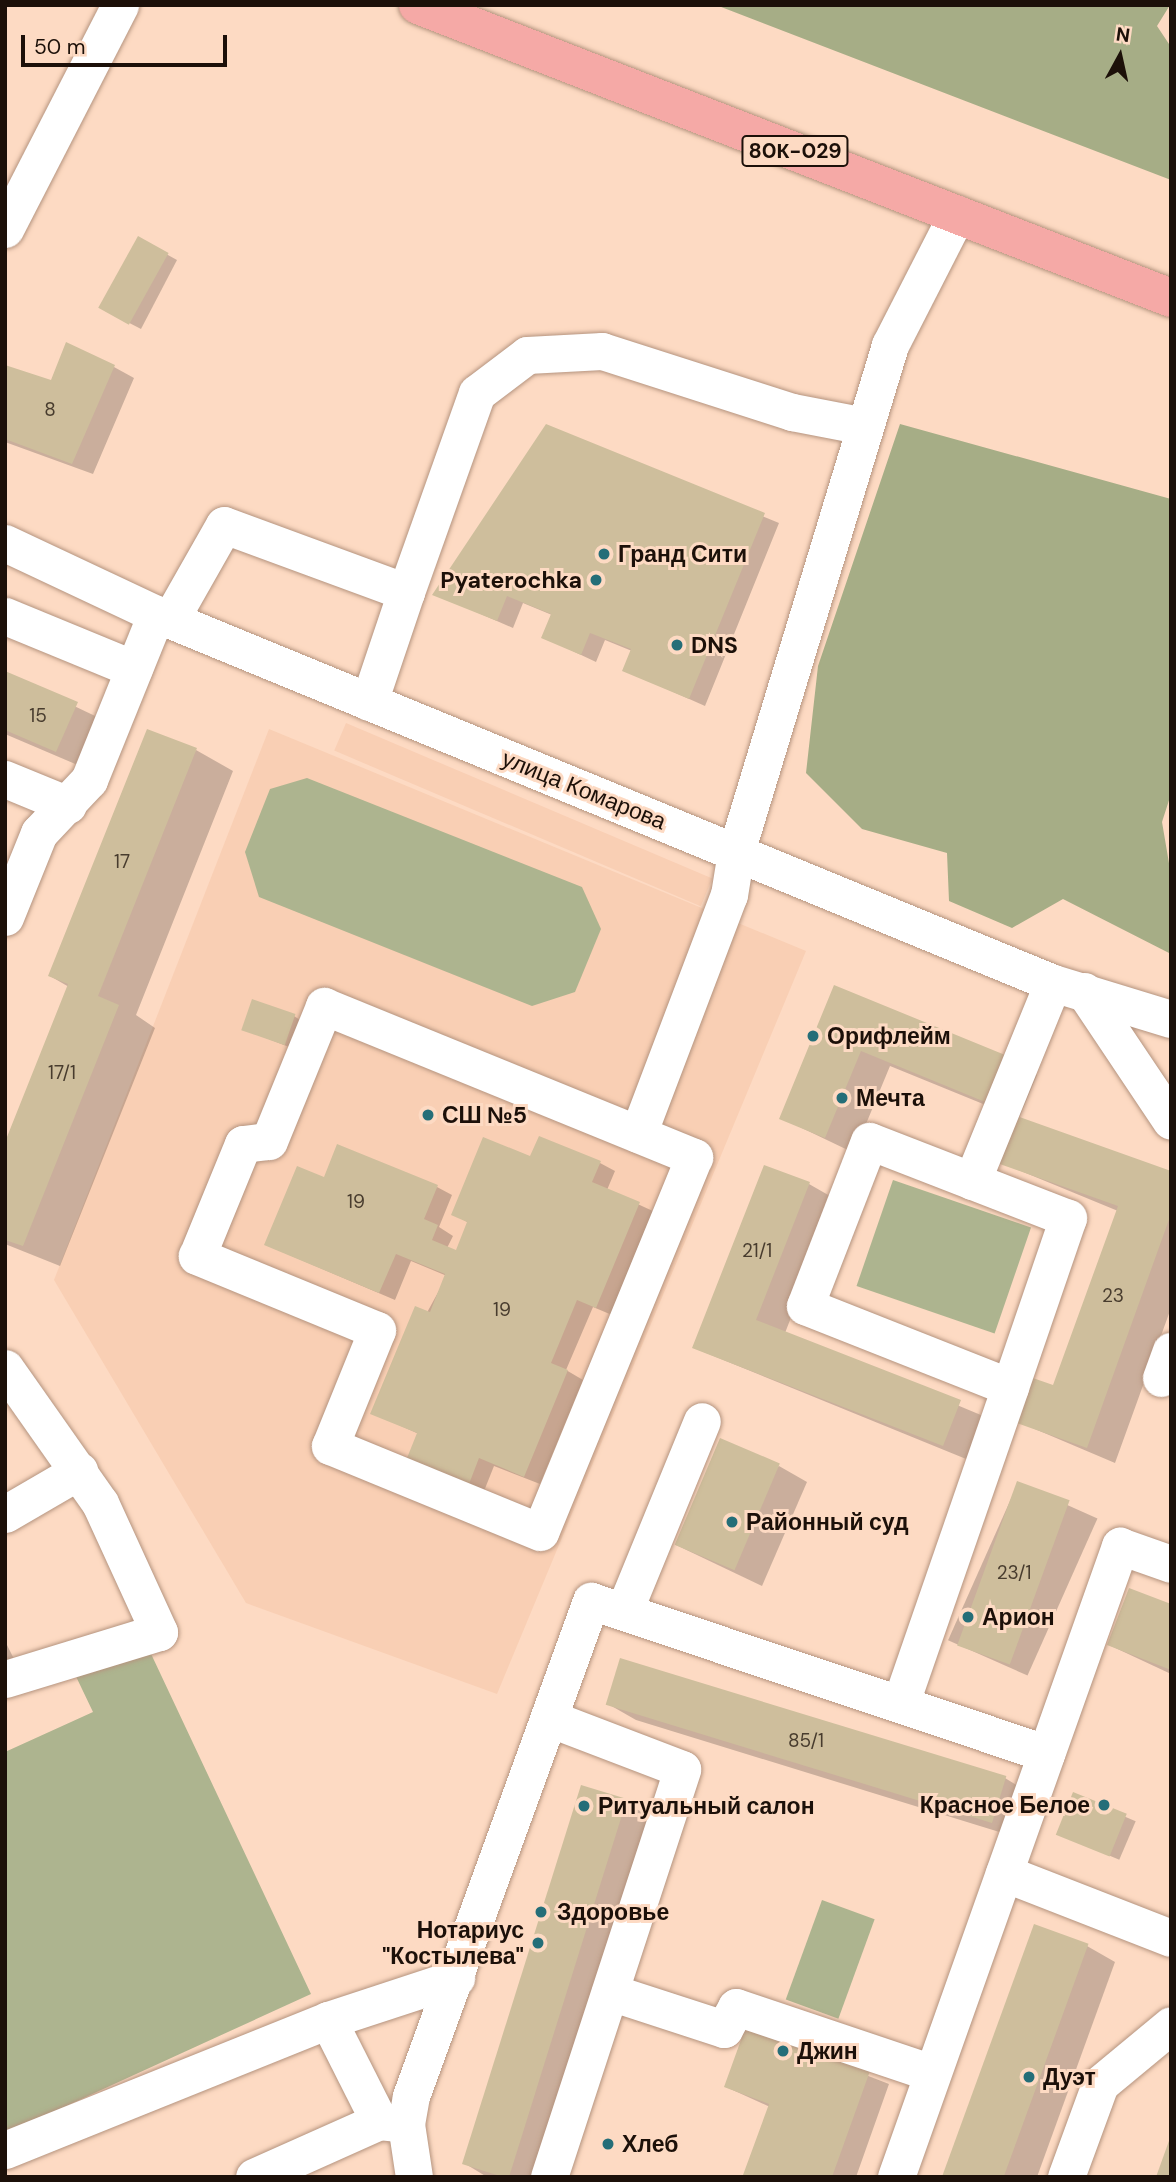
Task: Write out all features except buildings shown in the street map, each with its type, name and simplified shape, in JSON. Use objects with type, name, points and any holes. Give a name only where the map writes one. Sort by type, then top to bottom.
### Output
[{"type":"main road","name":"80К-029","points":[[418,5],[1171,298]]},
{"type":"street","points":[[5,229],[120,5]]},
{"type":"street","points":[[638,1134],[729,895],[736,852],[890,345],[957,214]]},
{"type":"street","points":[[369,702],[477,393],[527,355],[603,351],[792,412],[865,426]]},
{"type":"street","points":[[5,917],[39,833],[89,780],[134,669],[163,617],[224,525],[407,592]]},
{"type":"street","name":"улица Комарова","points":[[5,543],[163,617],[736,852],[1069,987],[1171,1019]]},
{"type":"street","points":[[5,616],[134,669]]},
{"type":"street","points":[[5,779],[68,805]]},
{"type":"street","points":[[972,1181],[1069,987],[1171,1121]]},
{"type":"street","points":[[324,1006],[638,1134],[694,1157],[540,1532],[330,1446],[377,1330],[197,1256],[243,1144],[269,1140],[324,1006]]},
{"type":"street","points":[[901,1702],[1010,1387],[1068,1218],[869,1141],[805,1306],[1010,1387]]},
{"type":"street","points":[[5,1368],[79,1471],[108,1518],[159,1632],[5,1679]]},
{"type":"street","points":[[254,2177],[392,2122],[456,1978],[551,1719],[702,1421]]},
{"type":"street","points":[[5,1514],[79,1471]]},
{"type":"street","points":[[895,2177],[1120,1546],[1171,1564]]},
{"type":"street","points":[[607,1606],[901,1702],[1046,1753]]},
{"type":"street","points":[[549,2177],[682,1769],[551,1719]]},
{"type":"street","points":[[1003,1873],[1171,1938]]},
{"type":"street","points":[[5,2150],[328,2020],[456,1978]]},
{"type":"street","points":[[610,1992],[724,2029],[736,2007],[932,2073]]},
{"type":"street","points":[[328,2020],[392,2122],[414,2177]]},
{"type":"street","points":[[1066,2177],[1100,2084],[1169,2029]]},
{"type":"shaded area","points":[[346,723],[712,879],[701,906],[334,751]]},
{"type":"shaded area","name":"СШ №5","points":[[269,729],[806,951],[497,1694],[246,1603],[54,1280]]},
{"type":"green space","points":[[716,5],[1170,5],[1157,26],[1171,47],[1171,180]]},
{"type":"green space","points":[[900,424],[1171,499],[1171,794],[1162,822],[1171,875],[1171,954],[1063,899],[1012,928],[949,901],[947,853],[862,829],[806,773],[818,666]]},
{"type":"green space","points":[[307,778],[582,887],[601,929],[575,992],[532,1006],[259,897],[245,852],[270,789]]},
{"type":"green space","points":[[893,1180],[1031,1228],[995,1333],[857,1286]]},
{"type":"green space","points":[[145,1641],[311,1994],[5,2134],[5,1752],[93,1712],[71,1666]]},
{"type":"green space","points":[[822,1900],[875,1919],[838,2019],[786,2000]]},
{"type":"place","name":"Гранд Сити","points":[[604,554]]},
{"type":"place","name":"Pyaterochka","points":[[596,580]]},
{"type":"place","name":"DNS","points":[[677,645]]},
{"type":"place","name":"Орифлейм","points":[[813,1036]]},
{"type":"place","name":"Мечта","points":[[842,1098]]},
{"type":"place","name":"СШ №5","points":[[428,1115]]},
{"type":"place","name":"Районный суд","points":[[732,1522]]},
{"type":"place","name":"Арион","points":[[968,1617]]},
{"type":"place","name":"Красное Белое","points":[[1104,1805]]},
{"type":"place","name":"Ритуальный салон","points":[[584,1806]]},
{"type":"place","name":"Здоровье","points":[[541,1912]]},
{"type":"place","name":"Нотариус \"Костылева\"","points":[[538,1943]]},
{"type":"place","name":"Джин","points":[[783,2051]]},
{"type":"place","name":"Дуэт","points":[[1029,2077]]},
{"type":"place","name":"Хлеб","points":[[608,2144]]}]
